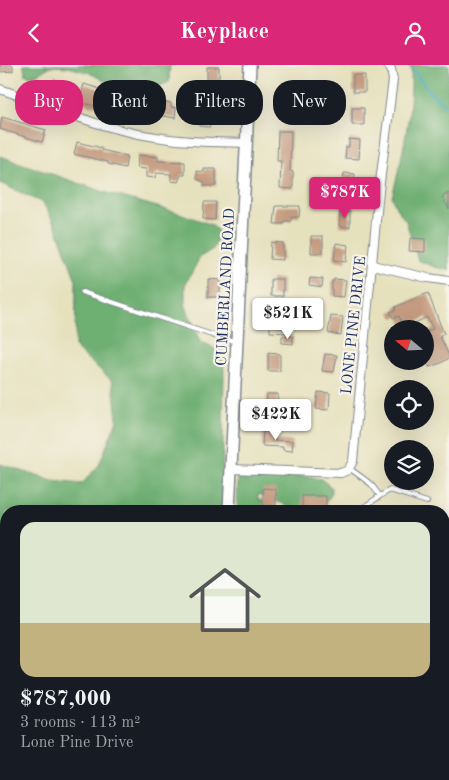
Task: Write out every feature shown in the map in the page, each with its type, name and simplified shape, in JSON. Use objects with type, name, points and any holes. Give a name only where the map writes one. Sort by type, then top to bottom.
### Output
[{"type":"main road","name":"CUMBERLAND ROAD","points":[[229,505],[250,65]]},
{"type":"street","name":"LONE PINE DRIVE","points":[[349,468],[353,461],[372,265],[393,80],[391,69],[388,65]]},
{"type":"street","points":[[0,89],[89,120],[148,136],[190,141],[246,143]]},
{"type":"street","points":[[372,265],[449,281]]},
{"type":"street","points":[[231,469],[341,473],[349,468]]},
{"type":"lane","points":[[82,292],[212,335],[237,341]]},
{"type":"lane","points":[[349,468],[370,484],[380,496]]},
{"type":"lane","points":[[367,505],[390,490],[428,502]]},
{"type":"green space","points":[[23,65],[170,65],[169,82],[166,83],[166,80],[103,80],[90,73],[68,67],[51,66],[34,76],[26,75]]},
{"type":"green space","points":[[411,65],[449,65],[449,270],[418,260],[406,221],[396,208],[392,197],[409,115]]},
{"type":"green space","points":[[0,156],[104,192],[182,214],[212,225],[220,233],[213,249],[200,257],[185,285],[185,304],[200,342],[221,352],[224,369],[222,505],[0,505],[0,464],[53,481],[82,484],[99,465],[117,420],[113,381],[75,348],[76,280],[55,224],[43,203],[0,183]]},
{"type":"green space","points":[[240,473],[297,475],[321,479],[331,487],[331,495],[324,505],[286,505],[258,494],[258,499],[270,505],[237,505],[238,477]]},
{"type":"building","points":[[0,65],[13,65],[13,71],[1,72]]},
{"type":"building","points":[[207,67],[219,67],[219,80],[207,80]]},
{"type":"building","points":[[353,75],[365,75],[365,92],[353,92]]},
{"type":"building","points":[[84,84],[93,87],[93,106],[83,103]]},
{"type":"building","points":[[166,102],[171,103],[171,107],[176,108],[175,118],[166,116]]},
{"type":"building","points":[[352,108],[364,108],[364,125],[352,125]]},
{"type":"building","points":[[2,117],[15,121],[15,125],[29,125],[46,130],[42,142],[0,129]]},
{"type":"building","points":[[199,125],[210,125],[210,127]]},
{"type":"building","points":[[278,131],[291,131],[290,171],[293,172],[293,189],[280,188],[281,161],[277,161]]},
{"type":"building","points":[[349,139],[360,140],[359,159],[345,158],[346,147],[349,147]]},
{"type":"building","points":[[77,142],[127,156],[125,168],[74,154]]},
{"type":"building","points":[[138,155],[158,157],[158,161],[185,162],[185,175],[181,175],[178,182],[171,181],[171,174],[156,173],[155,178],[146,177],[146,169],[137,168]]},
{"type":"building","points":[[204,169],[216,169],[216,186],[204,186],[204,182],[197,179],[197,171],[204,172]]},
{"type":"building","points":[[344,173],[355,174],[353,193],[340,192]]},
{"type":"building","points":[[449,193],[449,209],[442,197]]},
{"type":"building","points":[[204,202],[216,202],[215,220],[203,219]]},
{"type":"building","points":[[276,206],[300,206],[299,217],[291,217],[291,221],[284,221],[284,224],[274,224]]},
{"type":"building","points":[[340,211],[350,211],[350,227],[339,226]]},
{"type":"building","points":[[311,236],[323,236],[323,253],[311,253]]},
{"type":"building","points":[[410,238],[425,239],[425,252],[409,251]]},
{"type":"building","points":[[271,242],[283,243],[283,260],[270,259]]},
{"type":"building","points":[[336,243],[348,245],[346,262],[334,260]]},
{"type":"building","points":[[310,278],[323,279],[322,287],[309,285]]},
{"type":"building","points":[[208,279],[220,280],[220,297],[208,297]]},
{"type":"building","points":[[271,279],[283,279],[283,296],[271,296]]},
{"type":"building","points":[[334,279],[346,280],[344,297],[332,296],[332,281]]},
{"type":"building","points":[[428,293],[444,334],[440,336],[449,358],[434,365],[434,320],[428,320],[427,317],[421,320],[401,320],[399,316],[393,318],[390,312],[396,310],[395,307]]},
{"type":"building","points":[[331,316],[343,317],[341,335],[328,333]]},
{"type":"building","points":[[270,318],[287,319],[287,333],[270,332]]},
{"type":"building","points":[[282,336],[293,336],[293,344],[282,343]]},
{"type":"building","points":[[268,353],[280,354],[280,371],[268,371]]},
{"type":"building","points":[[325,354],[337,355],[334,372],[322,371]]},
{"type":"building","points":[[318,392],[330,393],[329,410],[316,409]]},
{"type":"building","points":[[267,394],[278,394],[277,410],[266,409]]},
{"type":"building","points":[[263,430],[274,431],[273,440],[293,441],[292,451],[283,450],[283,447],[262,446]]},
{"type":"building","points":[[263,488],[276,489],[276,505],[263,505]]},
{"type":"building","points":[[302,496],[326,496],[326,505],[302,505]]},
{"type":"waterway","points":[[409,65],[432,94],[449,108]]}]
